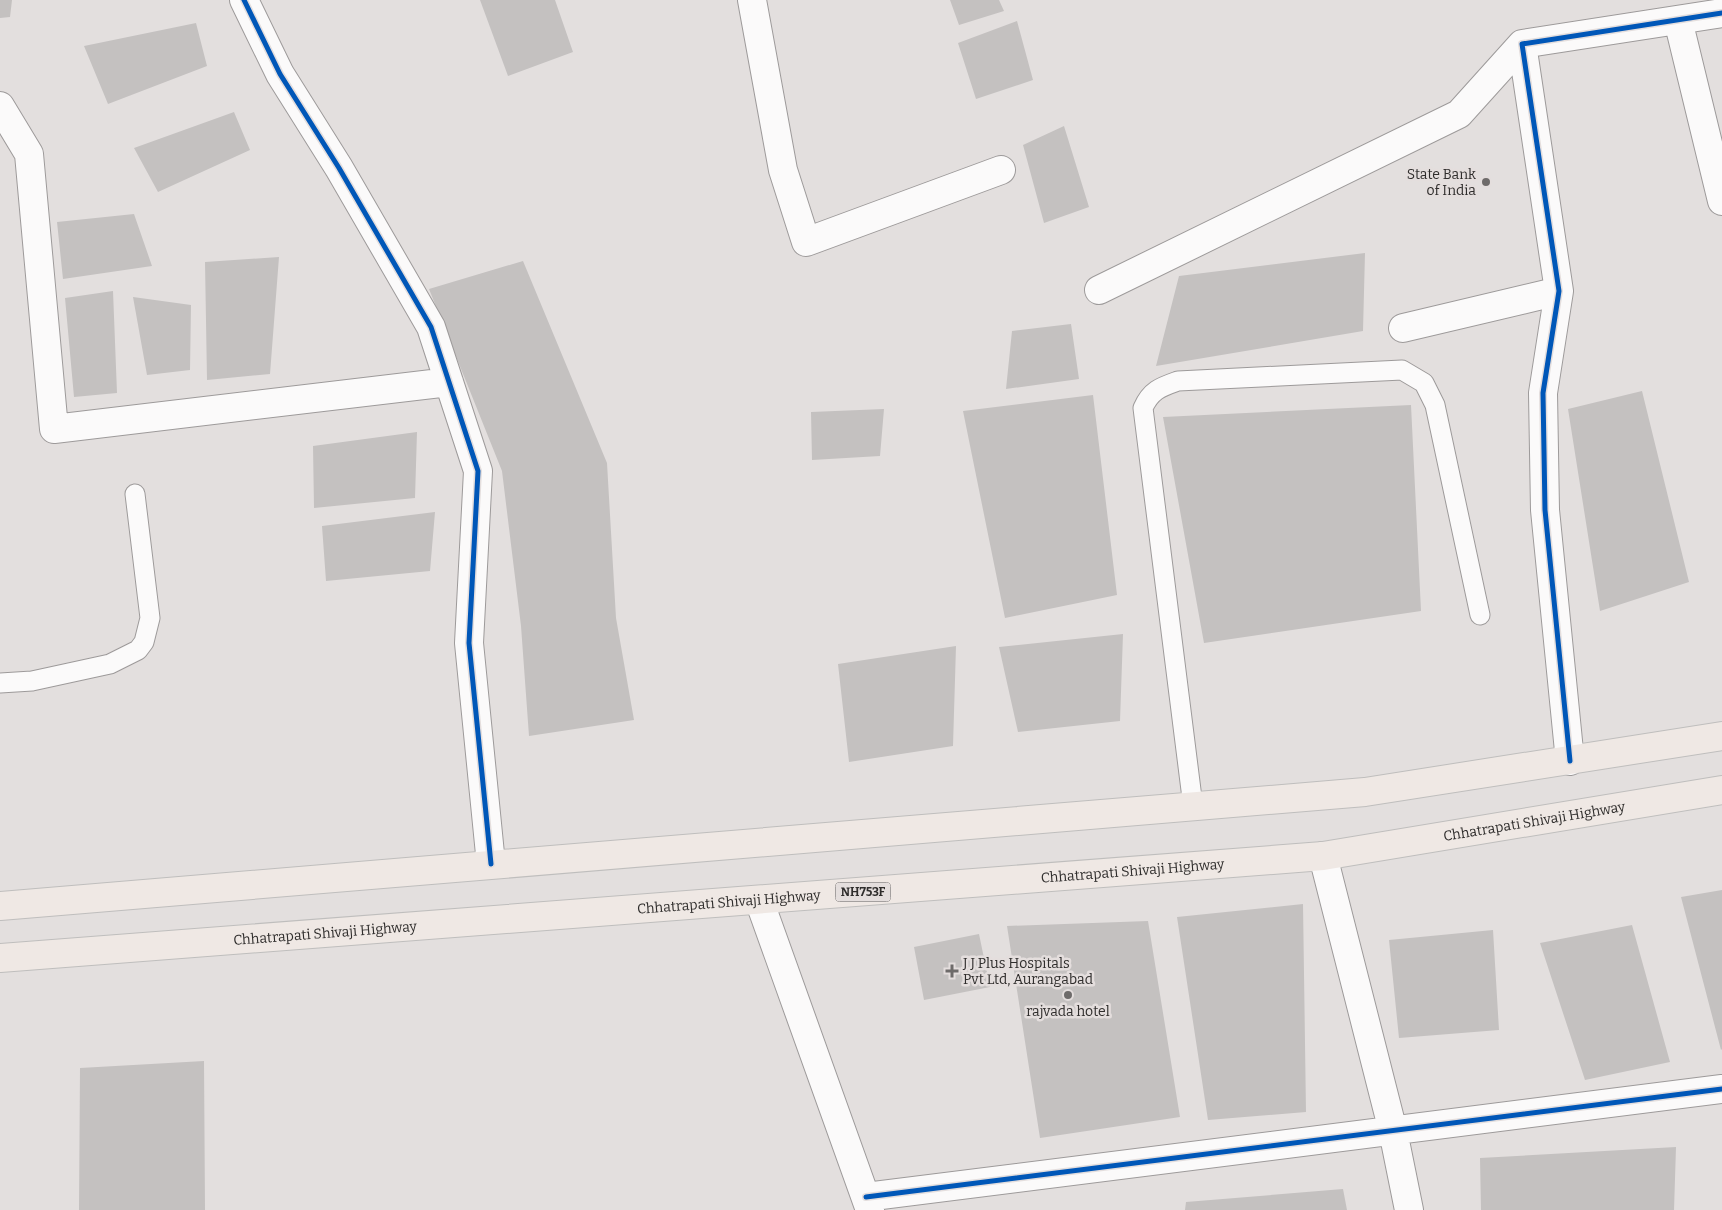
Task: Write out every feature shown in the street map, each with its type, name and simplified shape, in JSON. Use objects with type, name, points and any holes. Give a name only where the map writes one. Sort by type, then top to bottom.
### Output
[{"type":"highway","points":[[0,906],[1365,792],[1722,736]]},
{"type":"highway","name":"Chhatrapati Shivaji Highway","points":[[0,958],[1323,856],[1722,790]]},
{"type":"street","points":[[244,0],[280,74],[339,168],[431,327],[478,471],[469,643],[490,864]]},
{"type":"street","points":[[752,0],[783,170],[806,242],[1001,170]]},
{"type":"street","points":[[1099,290],[1458,114],[1522,44],[1722,14]]},
{"type":"street","points":[[1678,20],[1722,201]]},
{"type":"street","points":[[1522,44],[1559,291],[1543,394],[1545,510],[1570,761]]},
{"type":"street","points":[[0,106],[29,154],[54,429],[449,382]]},
{"type":"street","points":[[1403,328],[1559,291]]},
{"type":"street","points":[[1323,856],[1393,1131],[1409,1210]]},
{"type":"street","points":[[759,900],[868,1204],[1393,1131],[1722,1089]]},
{"type":"lane","points":[[1192,806],[1143,408],[1148,397],[1160,388],[1178,381],[1402,370],[1424,383],[1435,405],[1480,615]]},
{"type":"lane","points":[[0,683],[32,681],[110,664],[138,650],[144,642],[150,618],[135,494]]},
{"type":"building","points":[[0,0],[12,0],[10,17],[0,18]]},
{"type":"building","points":[[480,0],[555,0],[573,52],[508,76]]},
{"type":"building","points":[[950,0],[999,0],[1004,11],[959,25]]},
{"type":"building","points":[[1017,21],[1033,80],[976,99],[958,43]]},
{"type":"building","points":[[196,23],[207,66],[108,104],[84,46]]},
{"type":"building","points":[[234,112],[250,150],[158,192],[134,148]]},
{"type":"building","points":[[1064,126],[1089,207],[1044,223],[1023,145]]},
{"type":"building","points":[[134,214],[152,266],[63,279],[57,222]]},
{"type":"building","points":[[1365,253],[1363,331],[1156,366],[1179,276]]},
{"type":"building","points":[[279,257],[270,374],[207,380],[205,262]]},
{"type":"building","points":[[523,261],[607,463],[616,618],[634,720],[529,736],[521,626],[502,471],[429,289]]},
{"type":"building","points":[[113,291],[117,393],[74,397],[65,298]]},
{"type":"building","points":[[133,297],[191,305],[190,370],[147,375]]},
{"type":"building","points":[[1071,324],[1079,379],[1006,389],[1012,331]]},
{"type":"building","points":[[1642,391],[1689,582],[1600,611],[1568,409]]},
{"type":"building","points":[[1093,395],[1117,595],[1005,618],[963,411]]},
{"type":"building","points":[[1411,405],[1421,611],[1204,643],[1163,417]]},
{"type":"building","points":[[884,409],[880,456],[812,460],[811,412]]},
{"type":"building","points":[[417,432],[415,498],[314,508],[313,446]]},
{"type":"building","points":[[435,512],[430,571],[326,581],[322,526]]},
{"type":"building","points":[[1123,634],[1120,721],[1018,732],[999,647]]},
{"type":"building","points":[[956,646],[953,746],[849,762],[838,664]]},
{"type":"building","points":[[1722,890],[1722,1049],[1721,1050],[1681,897]]},
{"type":"building","points":[[1303,904],[1306,1112],[1208,1120],[1177,917]]},
{"type":"building","points":[[1148,921],[1180,1117],[1040,1138],[1007,926]]},
{"type":"building","points":[[1632,925],[1670,1062],[1585,1080],[1540,943]]},
{"type":"building","points":[[1493,930],[1499,1030],[1399,1038],[1389,940]]},
{"type":"building","points":[[979,934],[990,987],[924,1000],[914,947]]},
{"type":"building","points":[[204,1061],[205,1210],[79,1210],[80,1068]]},
{"type":"building","points":[[1676,1147],[1674,1210],[1481,1210],[1480,1158]]},
{"type":"building","points":[[1343,1189],[1347,1210],[1185,1210],[1186,1202]]},
{"type":"cycle path","points":[[244,0],[280,74],[339,168],[431,327],[478,471],[469,643],[491,864]]},
{"type":"cycle path","points":[[1570,761],[1545,510],[1543,393],[1559,291],[1522,44],[1722,13]]},
{"type":"cycle path","points":[[866,1197],[1722,1089]]},
{"type":"place","name":"State Bank of India","points":[[1486,182]]},
{"type":"place","name":"J J Plus Hospitals Pvt Ltd, Aurangabad","points":[[952,971]]},
{"type":"place","name":"rajvada hotel","points":[[1068,995]]}]
